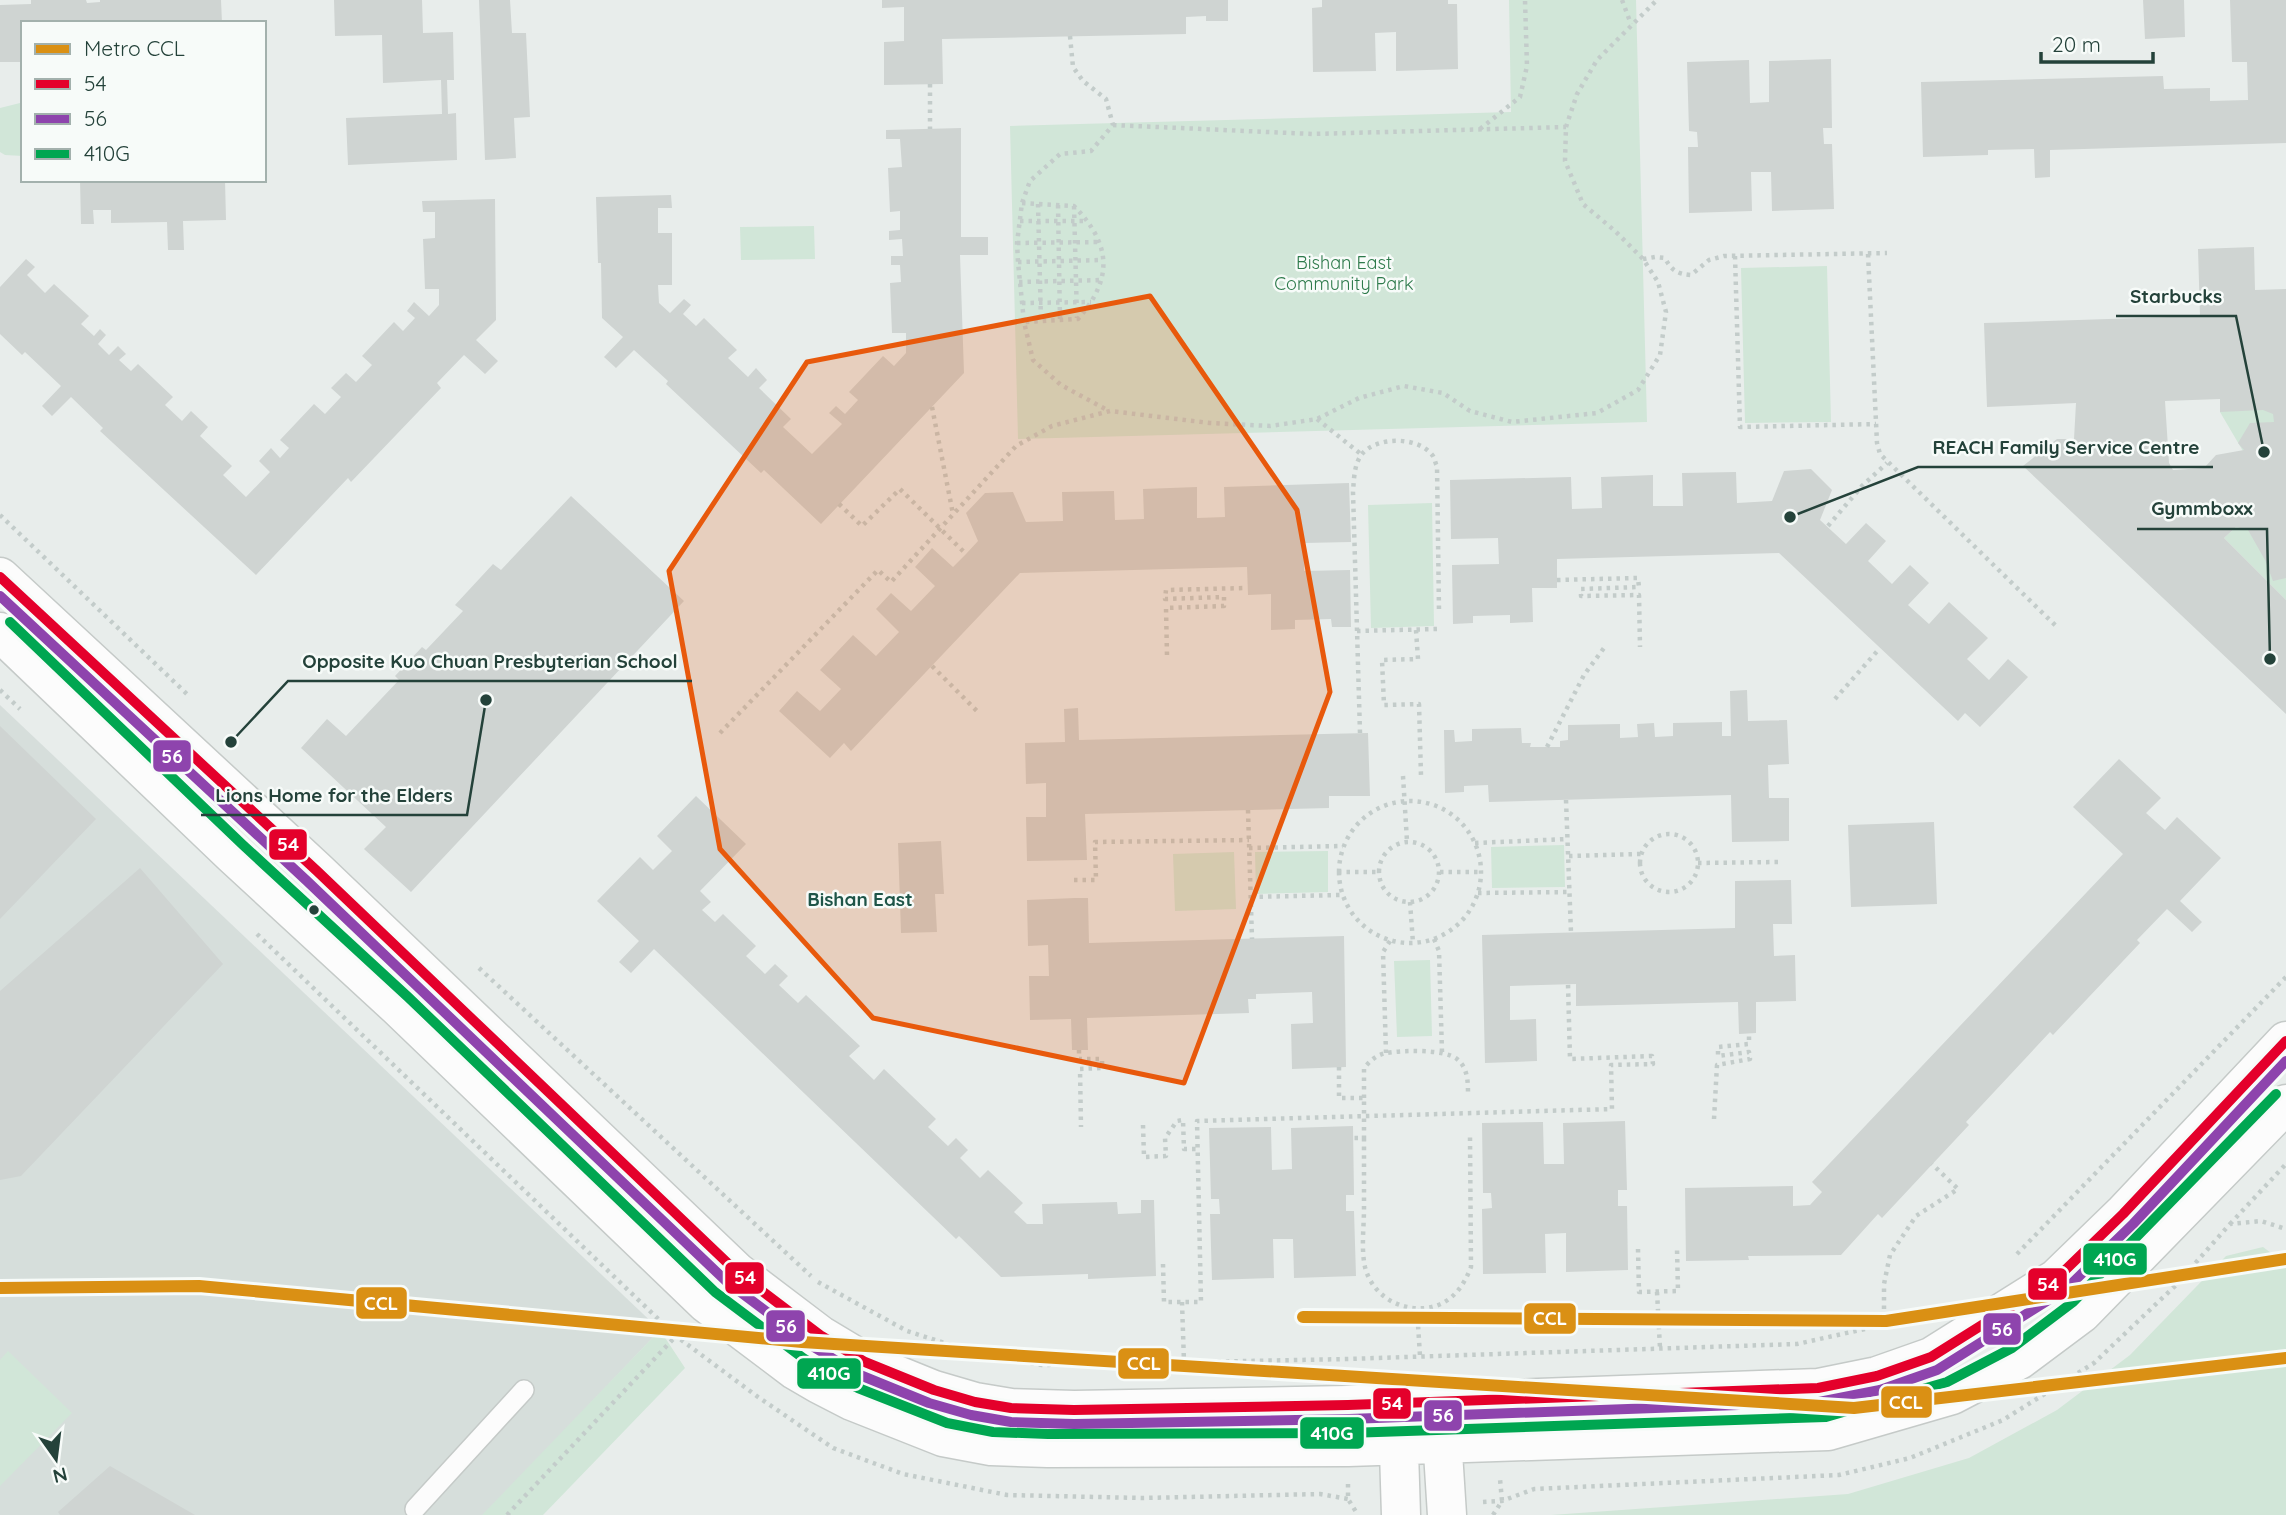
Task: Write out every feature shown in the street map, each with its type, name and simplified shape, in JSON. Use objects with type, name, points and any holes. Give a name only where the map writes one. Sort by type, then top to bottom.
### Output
[{"type":"street","points":[[0,577],[317,871],[737,1272],[820,1335],[865,1362],[934,1390],[975,1402],[1012,1408],[1074,1410],[1397,1403],[1818,1388],[1877,1376],[1931,1357],[2057,1278],[2123,1214],[2286,1041]]},
{"type":"street","points":[[0,632],[233,855],[398,1007],[706,1303],[794,1370],[852,1401],[943,1437],[991,1446],[1048,1448],[1400,1446],[1829,1431],[1952,1395],[2019,1360],[2082,1313],[2286,1104]]},
{"type":"street","points":[[1439,1401],[1447,1515]]},
{"type":"street","points":[[1397,1403],[1401,1515]]},
{"type":"lane","points":[[415,1509],[524,1390]]},
{"type":"path","points":[[1480,130],[1520,97],[1527,66],[1525,0]]},
{"type":"path","points":[[1622,0],[1630,24]]},
{"type":"path","points":[[1113,125],[1091,151],[1060,154],[1030,181],[1022,203],[1017,243],[1024,322],[1033,360],[1061,385],[1110,411],[1210,423],[1270,426],[1317,419],[1359,398],[1404,386],[1443,393],[1470,411],[1512,422],[1597,413],[1638,390],[1660,355],[1666,312],[1658,282],[1643,259],[1583,204],[1565,161],[1566,127],[1577,94],[1597,60],[1630,24],[1657,0]]},
{"type":"path","points":[[1070,36],[1073,67],[1083,81],[1106,99],[1113,125]]},
{"type":"path","points":[[930,84],[930,129]]},
{"type":"path","points":[[1113,125],[1312,134],[1566,127]]},
{"type":"path","points":[[1022,203],[1074,206],[1089,221],[1100,242],[1103,280],[1092,302],[1077,319],[1024,322]]},
{"type":"path","points":[[1038,204],[1041,321]]},
{"type":"path","points":[[1058,205],[1060,320]]},
{"type":"path","points":[[1074,206],[1077,319]]},
{"type":"path","points":[[1020,222],[1089,221]]},
{"type":"path","points":[[1017,243],[1100,242]]},
{"type":"path","points":[[1643,259],[1665,258],[1670,267],[1679,274],[1690,275],[1709,260],[1735,256],[1887,253]]},
{"type":"path","points":[[1868,254],[1876,424],[1880,454],[2057,627]]},
{"type":"path","points":[[1735,256],[1740,426],[1876,424]]},
{"type":"path","points":[[1018,262],[1102,260]]},
{"type":"path","points":[[1019,282],[1103,280]]},
{"type":"path","points":[[1021,303],[1092,302]]},
{"type":"path","points":[[933,407],[953,514]]},
{"type":"path","points":[[720,733],[878,570],[891,582],[1016,446],[1052,426],[1110,411]]},
{"type":"path","points":[[1317,419],[1362,454]]},
{"type":"path","points":[[1360,733],[1353,492],[1355,470],[1362,454],[1374,445],[1389,441],[1407,441],[1423,446],[1433,456],[1437,466],[1438,611]]},
{"type":"path","points":[[1828,526],[1862,486],[1887,463]]},
{"type":"path","points":[[839,504],[862,526],[900,489],[966,554]]},
{"type":"path","points":[[0,515],[196,702]]},
{"type":"path","points":[[1557,580],[1638,578],[1639,587],[1581,589],[1581,596],[1639,595],[1640,647]]},
{"type":"path","points":[[1167,655],[1166,608],[1224,606],[1224,597],[1165,598],[1166,590],[1247,588]]},
{"type":"path","points":[[1357,631],[1438,629]]},
{"type":"path","points":[[1416,630],[1418,659],[1382,660],[1383,694],[1384,705],[1419,704],[1421,776]]},
{"type":"path","points":[[1547,747],[1584,675],[1604,648]]},
{"type":"path","points":[[1835,699],[1881,648]]},
{"type":"path","points":[[932,666],[977,710]]},
{"type":"path","points":[[1404,776],[1407,841]]},
{"type":"path","points":[[1404,800],[1422,801],[1454,815],[1475,843],[1482,872],[1478,893],[1469,913],[1454,929],[1434,939],[1413,943],[1390,941],[1369,931],[1352,915],[1341,895],[1338,872],[1343,846],[1353,829],[1367,814],[1404,800]]},
{"type":"path","points":[[1566,800],[1572,933]]},
{"type":"path","points":[[1248,810],[1252,939]]},
{"type":"path","points":[[1669,834],[1678,835],[1693,846],[1699,863],[1692,882],[1674,892],[1664,892],[1654,889],[1641,873],[1641,854],[1652,839],[1669,834]]},
{"type":"path","points":[[1475,843],[1568,839]]},
{"type":"path","points":[[1074,880],[1096,880],[1095,842],[1249,840]]},
{"type":"path","points":[[1407,841],[1428,847],[1435,855],[1440,872],[1436,886],[1430,894],[1422,900],[1410,902],[1393,898],[1385,891],[1378,872],[1390,847],[1407,841]]},
{"type":"path","points":[[1249,848],[1343,846]]},
{"type":"path","points":[[1569,856],[1641,854]]},
{"type":"path","points":[[1699,863],[1778,862]]},
{"type":"path","points":[[1338,872],[1378,872]]},
{"type":"path","points":[[1440,872],[1482,872]]},
{"type":"path","points":[[1478,893],[1570,892]]},
{"type":"path","points":[[1251,897],[1341,895]]},
{"type":"path","points":[[1410,902],[1413,943]]},
{"type":"path","points":[[1434,939],[1439,951],[1442,1052]]},
{"type":"path","points":[[1386,1053],[1383,952],[1390,941]]},
{"type":"path","points":[[477,966],[814,1280],[907,1331],[979,1354],[1042,1365],[1797,1344],[1920,1317]]},
{"type":"path","points":[[2012,1259],[2286,977]]},
{"type":"path","points":[[1163,1264],[1164,1303],[1201,1302],[1197,1121],[1612,1109],[1611,1065],[1653,1064],[1652,1056],[1570,1059],[1568,984]]},
{"type":"path","points":[[1714,1119],[1717,1065],[1750,1059],[1749,1052],[1718,1056],[1718,1047],[1749,1044],[1749,1034]]},
{"type":"path","points":[[1079,1050],[1079,1059],[1102,1059],[1102,1068],[1080,1069],[1081,1127]]},
{"type":"path","points":[[1468,1095],[1468,1075],[1458,1060],[1442,1052],[1386,1053],[1372,1058],[1364,1068],[1366,1268],[1379,1292],[1390,1301],[1417,1309],[1431,1307],[1445,1302],[1457,1293],[1466,1281],[1471,1267],[1470,1137]]},
{"type":"path","points":[[1339,1068],[1339,1098],[1364,1098]]},
{"type":"path","points":[[1143,1125],[1144,1157],[1166,1156],[1165,1138],[1177,1121],[1183,1120],[1184,1149],[1197,1149]]},
{"type":"path","points":[[1353,1139],[1364,1138]]},
{"type":"path","points":[[1884,1326],[1884,1284],[1890,1255],[1916,1216],[1958,1189],[1932,1164]]},
{"type":"path","points":[[2230,1224],[2286,1164]]},
{"type":"path","points":[[1637,1249],[1639,1292],[1657,1292],[1678,1291],[1676,1249]]},
{"type":"path","points":[[1657,1292],[1660,1348]]},
{"type":"path","points":[[1182,1302],[1184,1362]]},
{"type":"path","points":[[1417,1309],[1420,1356]]},
{"type":"path","points":[[507,1515],[676,1336]]},
{"type":"path","points":[[1348,1499],[1358,1515]]},
{"type":"path","points":[[1493,1515],[1502,1501]]},
{"type":"highlighted area","points":[[1150,296],[1297,510],[1330,692],[1184,1083],[873,1018],[720,849],[669,571],[807,362]]},
{"type":"shaded area","points":[[0,705],[660,1330],[484,1515],[0,1515]]},
{"type":"green space","name":"Bishan East Community Park","points":[[1509,0],[1636,0],[1647,422],[1018,439],[1010,126],[1511,112]]},
{"type":"green space","points":[[21,103],[21,156],[0,152],[0,108]]},
{"type":"green space","points":[[814,226],[815,259],[741,260],[740,227]]},
{"type":"green space","points":[[1827,266],[1831,422],[1745,423],[1741,268]]},
{"type":"green space","points":[[2263,391],[2286,391],[2286,600],[2224,538],[2236,527],[2248,530],[2277,509],[2220,412]]},
{"type":"green space","points":[[1432,503],[1434,626],[1371,628],[1368,505]]},
{"type":"green space","points":[[1564,845],[1565,887],[1492,888],[1491,847]]},
{"type":"green space","points":[[1328,851],[1328,892],[1256,894],[1255,852]]},
{"type":"green space","points":[[1234,852],[1236,909],[1175,911],[1173,854]]},
{"type":"green space","points":[[1430,960],[1432,1036],[1397,1037],[1394,961]]},
{"type":"green space","points":[[2263,1247],[2286,1264],[2286,1515],[1551,1515],[1848,1494],[1969,1458],[2057,1410],[2130,1355],[2226,1256]]},
{"type":"green space","points":[[660,1330],[685,1368],[543,1515],[482,1515]]},
{"type":"green space","points":[[8,1351],[72,1413],[0,1486],[0,1360]]},
{"type":"building","points":[[31,0],[86,0],[87,3],[100,0],[221,0],[222,21],[21,21],[21,62],[0,62],[0,5],[31,4]]},
{"type":"building","points":[[334,0],[422,0],[423,33],[453,32],[454,80],[447,80],[448,114],[456,113],[457,160],[348,165],[346,118],[442,114],[441,80],[383,83],[382,35],[335,36]]},
{"type":"building","points":[[479,0],[510,0],[512,33],[526,33],[530,117],[514,118],[516,158],[485,160]]},
{"type":"building","points":[[882,0],[1228,0],[1228,21],[1206,21],[1206,16],[1186,17],[1186,34],[942,39],[943,84],[884,85],[884,42],[904,41],[904,7],[882,8]]},
{"type":"building","points":[[1322,0],[1448,0],[1448,4],[1457,4],[1458,69],[1396,71],[1396,32],[1375,33],[1376,71],[1313,72],[1312,8],[1322,7]]},
{"type":"building","points":[[2143,0],[2184,0],[2185,37],[2145,39]]},
{"type":"building","points":[[2230,0],[2286,0],[2286,143],[2050,150],[2050,177],[2035,178],[2034,149],[1988,150],[1988,155],[1923,157],[1921,82],[2163,76],[2164,89],[2210,88],[2210,101],[2248,100],[2247,62],[2232,62]]},
{"type":"building","points":[[1831,59],[1832,128],[1823,128],[1824,144],[1832,144],[1834,209],[1772,211],[1771,172],[1751,172],[1752,211],[1689,213],[1688,147],[1698,147],[1697,132],[1689,131],[1687,62],[1749,60],[1750,103],[1769,102],[1769,61]]},
{"type":"building","points":[[961,128],[961,237],[988,237],[988,255],[960,255],[964,373],[821,524],[764,470],[761,473],[666,384],[668,381],[634,350],[616,368],[604,357],[623,337],[602,318],[596,197],[671,195],[672,208],[658,208],[658,233],[672,233],[672,285],[658,285],[659,303],[670,313],[684,299],[691,305],[683,314],[696,326],[704,318],[737,350],[728,358],[748,377],[756,368],[767,380],[759,388],[791,419],[783,427],[812,454],[842,424],[829,413],[836,406],[845,414],[858,400],[849,392],[883,356],[894,366],[906,353],[906,333],[892,333],[890,283],[901,282],[900,265],[891,265],[891,256],[903,256],[902,239],[889,240],[889,231],[900,230],[900,211],[890,212],[888,168],[902,167],[900,139],[886,139],[886,130]]},
{"type":"building","points":[[80,182],[225,182],[226,220],[183,221],[184,250],[168,250],[167,222],[111,223],[111,210],[93,210],[94,224],[81,224]]},
{"type":"building","points":[[495,199],[496,320],[476,340],[498,361],[485,374],[464,355],[437,383],[441,388],[351,482],[348,478],[256,575],[100,431],[103,428],[71,397],[52,416],[42,406],[61,386],[25,352],[22,355],[0,334],[0,287],[26,259],[35,267],[27,275],[45,293],[54,284],[89,316],[81,324],[94,336],[100,329],[106,335],[98,344],[109,355],[118,346],[126,354],[119,360],[131,371],[138,364],[173,397],[165,405],[182,421],[191,411],[208,427],[200,436],[232,466],[223,475],[246,497],[270,472],[259,461],[271,448],[280,458],[289,448],[280,440],[314,404],[325,414],[341,397],[331,388],[346,373],[356,382],[372,365],[362,356],[394,322],[403,331],[415,318],[407,311],[414,302],[429,316],[439,305],[439,289],[425,289],[423,239],[435,238],[435,212],[423,212],[422,201]]},
{"type":"building","points":[[2254,247],[2255,290],[2286,289],[2286,578],[2273,581],[2248,530],[2236,527],[2224,538],[2286,600],[2286,714],[2023,466],[2057,439],[2074,439],[2076,403],[1987,407],[1984,323],[2200,316],[2198,249]],"holes":[[[2220,399],[2220,412],[2263,410],[2273,414],[2274,422],[2250,423],[2238,443],[2244,450],[2216,455],[2204,468],[2173,470],[2169,463],[2165,401]]]},
{"type":"building","points":[[1811,469],[1832,490],[1820,520],[1846,544],[1866,523],[1886,541],[1868,561],[1892,584],[1910,565],[1929,583],[1908,605],[1929,624],[1949,602],[1988,638],[1967,659],[1989,680],[2008,659],[2028,677],[1980,727],[1965,713],[1958,721],[1779,553],[1557,559],[1557,588],[1532,588],[1533,622],[1510,623],[1510,615],[1473,616],[1473,623],[1453,624],[1452,565],[1499,564],[1498,538],[1451,539],[1450,480],[1571,477],[1572,509],[1602,508],[1601,477],[1653,475],[1653,506],[1683,506],[1682,473],[1736,472],[1737,503],[1772,501],[1784,471]]},
{"type":"building","points":[[1349,483],[1351,542],[1304,543],[1304,571],[1350,570],[1351,627],[1332,627],[1331,619],[1295,620],[1295,629],[1271,630],[1271,594],[1248,595],[1247,567],[1020,573],[851,751],[844,743],[830,758],[779,711],[797,691],[820,711],[841,689],[820,670],[853,635],[876,656],[899,632],[876,609],[891,593],[911,611],[935,586],[915,567],[932,548],[953,567],[966,554],[978,541],[966,513],[985,493],[1013,492],[1026,522],[1063,521],[1062,492],[1114,491],[1115,520],[1144,519],[1143,489],[1197,487],[1197,518],[1225,517],[1224,487]]},
{"type":"building","points":[[571,496],[684,601],[411,892],[364,849],[386,827],[301,748],[327,719],[346,736],[399,680],[395,676],[422,647],[426,650],[463,611],[455,605],[493,564],[501,570]]},
{"type":"building","points":[[1747,690],[1748,721],[1787,720],[1789,764],[1768,765],[1769,798],[1789,798],[1789,841],[1732,842],[1731,795],[1489,802],[1488,785],[1464,786],[1464,792],[1445,793],[1444,730],[1454,730],[1455,742],[1472,741],[1472,729],[1521,728],[1522,743],[1531,743],[1530,747],[1560,747],[1560,741],[1568,740],[1568,725],[1620,724],[1620,738],[1638,737],[1637,724],[1654,723],[1655,737],[1673,736],[1673,723],[1722,722],[1722,736],[1731,736],[1730,691]]},
{"type":"building","points":[[1078,708],[1079,740],[1368,733],[1370,796],[1329,796],[1329,808],[1085,814],[1087,860],[1027,861],[1026,817],[1046,817],[1046,783],[1026,784],[1025,743],[1065,742],[1064,709]]},
{"type":"building","points":[[0,726],[96,819],[0,919]]},
{"type":"building","points":[[2119,759],[2161,798],[2146,813],[2165,830],[2177,817],[2221,858],[2180,901],[2202,922],[2192,932],[2167,909],[2137,940],[2140,943],[2053,1035],[2050,1032],[1966,1122],[1969,1125],[1882,1218],[1878,1214],[1841,1255],[1748,1256],[1749,1260],[1686,1261],[1685,1188],[1793,1186],[1793,1206],[1810,1205],[1822,1192],[1812,1182],[2123,854],[2073,807]]},
{"type":"building","points":[[696,796],[746,844],[700,891],[711,902],[702,910],[715,922],[723,914],[756,946],[746,956],[765,974],[775,964],[788,976],[779,985],[798,1003],[806,995],[860,1046],[849,1056],[874,1080],[884,1069],[936,1119],[928,1127],[948,1146],[956,1138],[968,1150],[960,1158],[980,1178],[988,1170],[1023,1203],[1014,1212],[1027,1224],[1043,1224],[1042,1204],[1117,1202],[1118,1214],[1141,1213],[1141,1200],[1154,1200],[1156,1276],[1088,1279],[1088,1274],[1001,1277],[959,1236],[956,1239],[654,949],[631,973],[619,962],[639,941],[597,901],[640,857],[653,870],[672,851],[657,836]]},
{"type":"building","points":[[1934,822],[1937,904],[1851,907],[1848,825]]},
{"type":"building","points":[[941,841],[944,894],[935,894],[937,932],[901,933],[898,843]]},
{"type":"building","points":[[140,868],[223,964],[21,1176],[0,1180],[0,991]]},
{"type":"building","points":[[1791,880],[1792,924],[1773,924],[1774,956],[1795,955],[1796,1001],[1756,1002],[1756,1033],[1739,1034],[1738,1002],[1576,1006],[1576,984],[1510,986],[1510,1020],[1536,1019],[1537,1061],[1485,1063],[1482,935],[1735,928],[1735,881]]},
{"type":"building","points":[[1088,898],[1089,943],[1344,936],[1346,1067],[1292,1069],[1291,1024],[1313,1023],[1312,992],[1256,994],[1256,999],[1248,999],[1249,1013],[1087,1018],[1088,1050],[1072,1050],[1071,1019],[1030,1020],[1029,976],[1049,976],[1048,945],[1028,946],[1027,900]]},
{"type":"building","points":[[1625,1121],[1627,1190],[1618,1190],[1618,1206],[1627,1206],[1628,1270],[1566,1272],[1566,1233],[1545,1234],[1546,1273],[1483,1274],[1482,1209],[1492,1208],[1491,1193],[1483,1193],[1482,1123],[1543,1122],[1544,1164],[1564,1164],[1563,1123]]},
{"type":"building","points":[[1353,1126],[1354,1195],[1346,1195],[1346,1211],[1354,1211],[1356,1276],[1294,1278],[1293,1239],[1273,1239],[1274,1278],[1212,1280],[1210,1214],[1220,1214],[1219,1199],[1211,1199],[1209,1128],[1271,1127],[1272,1170],[1292,1169],[1291,1128]]},
{"type":"building","points":[[110,1466],[195,1515],[60,1515],[58,1512]]},
{"type":"metro line","name":"CCL","points":[[1303,1317],[1886,1321],[2286,1259]]},
{"type":"metro line","name":"CCL","points":[[0,1288],[199,1286],[802,1342],[1854,1408],[2286,1358]]},
{"type":"transit line","name":"54","points":[[0,577],[317,871],[737,1272],[820,1335],[865,1362],[934,1390],[975,1402],[1011,1408],[1074,1410],[1348,1405],[1818,1388],[1877,1376],[1931,1357],[2057,1278],[2123,1214],[2286,1041]]},
{"type":"transit line","name":"56","points":[[0,596],[307,881],[727,1282],[812,1346],[860,1375],[929,1403],[971,1415],[1011,1422],[1074,1424],[1349,1419],[1819,1402],[1880,1390],[1937,1370],[2066,1289],[2133,1224],[2286,1061]]},
{"type":"transit line","name":"410G","points":[[10,622],[243,845],[408,997],[715,1292],[826,1372],[858,1388],[947,1423],[993,1432],[1048,1434],[1348,1433],[1826,1417],[1947,1382],[2012,1348],[2073,1302],[2276,1094]]},
{"type":"place","name":"Starbucks","points":[[2264,452]]},
{"type":"place","name":"REACH Family Service Centre","points":[[1790,517]]},
{"type":"place","name":"Gymmboxx","points":[[2270,659]]},
{"type":"place","name":"Lions Home for the Elders","points":[[486,700]]},
{"type":"place","name":"Opposite Kuo Chuan Presbyterian School","points":[[231,742]]},
{"type":"district","name":"Bishan East","points":[[860,899]]}]
